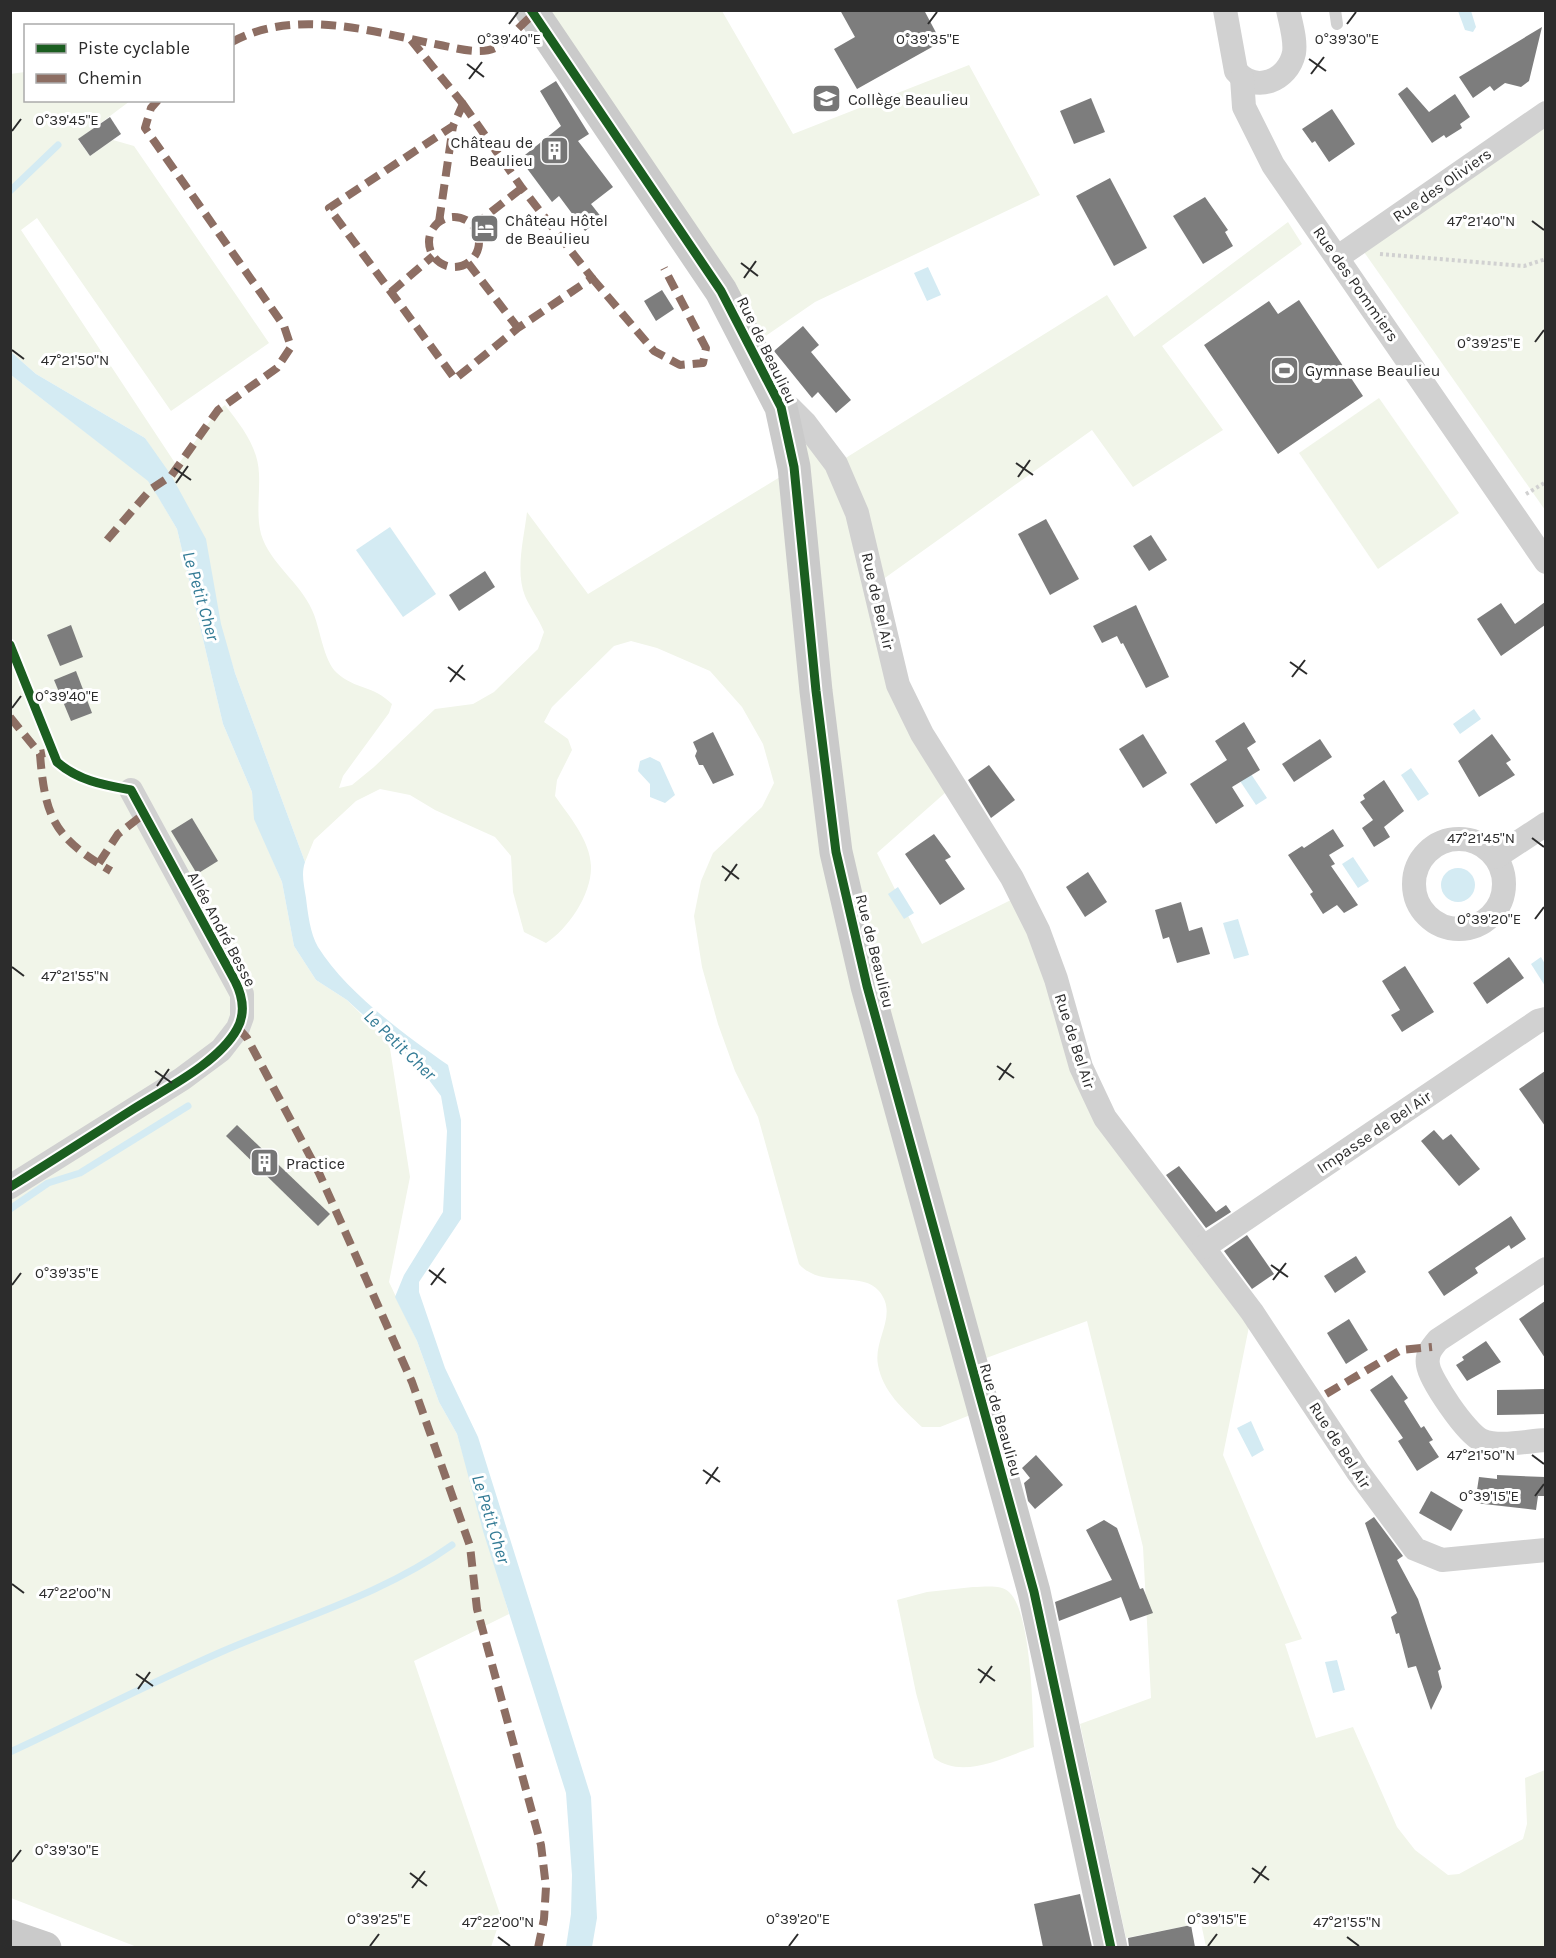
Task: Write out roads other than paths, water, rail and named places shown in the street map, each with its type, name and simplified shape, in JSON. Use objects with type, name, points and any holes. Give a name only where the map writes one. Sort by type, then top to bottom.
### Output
[{"type":"street","name":"Rue de Beaulieu","points":[[531,10],[721,291],[781,407],[794,467],[813,667],[836,852],[867,986],[1034,1592],[1111,1947]]},
{"type":"street","name":"Rue des Pommiers","points":[[1225,10],[1236,71],[1242,78],[1241,92],[1250,123],[1273,165],[1545,562]]},
{"type":"street","points":[[1242,78],[1266,83],[1286,72],[1294,54],[1288,10]]},
{"type":"street","points":[[1250,123],[1266,83]]},
{"type":"street","name":"Rue des Oliviers","points":[[1338,257],[1545,113]]},
{"type":"street","name":"Rue de Bel Air","points":[[781,407],[790,408],[805,423],[836,464],[858,513],[898,685],[922,734],[1012,878],[1038,930],[1095,1102],[1285,1359],[1358,1472],[1415,1549],[1428,1557],[1455,1560],[1545,1550]]},
{"type":"street","name":"Allée André Besse","points":[[10,1187],[182,1079],[230,1040],[242,1017],[242,994],[131,790]]},
{"type":"street","points":[[1496,857],[1545,824]]},
{"type":"street","name":"Impasse de Bel Air","points":[[1204,1247],[1528,1028],[1545,1019]]},
{"type":"street","points":[[1545,1269],[1438,1340],[1432,1347],[1427,1364],[1431,1375],[1465,1426],[1480,1439],[1492,1443],[1545,1440]]},
{"type":"street","points":[[10,1936],[45,1947]]},
{"type":"lane","points":[[1335,10],[1337,24]]},
{"type":"water","points":[[1458,11],[1471,11],[1476,27],[1473,32],[1465,30]]},
{"type":"water","points":[[928,267],[941,295],[927,301],[914,273]]},
{"type":"water","name":"Le Petit Cher","points":[[11,352],[36,374],[145,438],[171,475],[206,539],[221,624],[235,673],[305,862],[304,884],[315,942],[344,980],[377,1012],[448,1065],[461,1120],[461,1219],[419,1282],[419,1292],[445,1368],[478,1437],[591,1797],[597,1918],[592,1947],[566,1947],[571,1914],[572,1875],[566,1793],[483,1531],[457,1434],[439,1402],[417,1341],[395,1297],[404,1275],[443,1212],[447,1131],[441,1096],[423,1072],[374,1025],[347,1000],[316,980],[294,946],[282,882],[254,819],[252,792],[223,724],[177,529],[148,481],[11,375]]},
{"type":"water","points":[[390,527],[436,594],[403,617],[356,550]]},
{"type":"water","points":[[1474,709],[1481,719],[1460,734],[1453,724]]},
{"type":"water","points":[[650,757],[660,762],[675,795],[665,803],[650,797],[650,784],[638,771],[640,761]]},
{"type":"water","points":[[1411,768],[1429,794],[1418,801],[1401,775]]},
{"type":"water","points":[[1251,774],[1267,798],[1256,805],[1240,781]]},
{"type":"water","points":[[1353,857],[1369,881],[1358,888],[1342,864]]},
{"type":"water","points":[[1458,868],[1470,873],[1475,885],[1470,897],[1458,902],[1446,897],[1441,885],[1446,873]]},
{"type":"water","points":[[898,887],[914,913],[904,919],[888,894]]},
{"type":"water","points":[[1238,919],[1249,955],[1234,959],[1223,923]]},
{"type":"water","points":[[1541,957],[1545,964],[1545,986],[1531,964]]},
{"type":"water","points":[[1251,1421],[1264,1450],[1252,1457],[1237,1428]]},
{"type":"water","points":[[1337,1660],[1345,1690],[1333,1693],[1325,1662]]},
{"type":"waterway","points":[[10,191],[58,145]]},
{"type":"waterway","points":[[10,1209],[48,1183],[80,1173],[188,1106]]},
{"type":"waterway","points":[[10,1752],[194,1664],[369,1592],[425,1563],[452,1545]]},
{"type":"place","name":"Collège Beaulieu","points":[[827,99]]},
{"type":"place","name":"Château de Beaulieu","points":[[554,151]]},
{"type":"place","name":"Château Hôtel de Beaulieu","points":[[484,229]]},
{"type":"place","name":"Gymnase Beaulieu","points":[[1284,370]]},
{"type":"place","name":"Practice","points":[[265,1163]]}]
